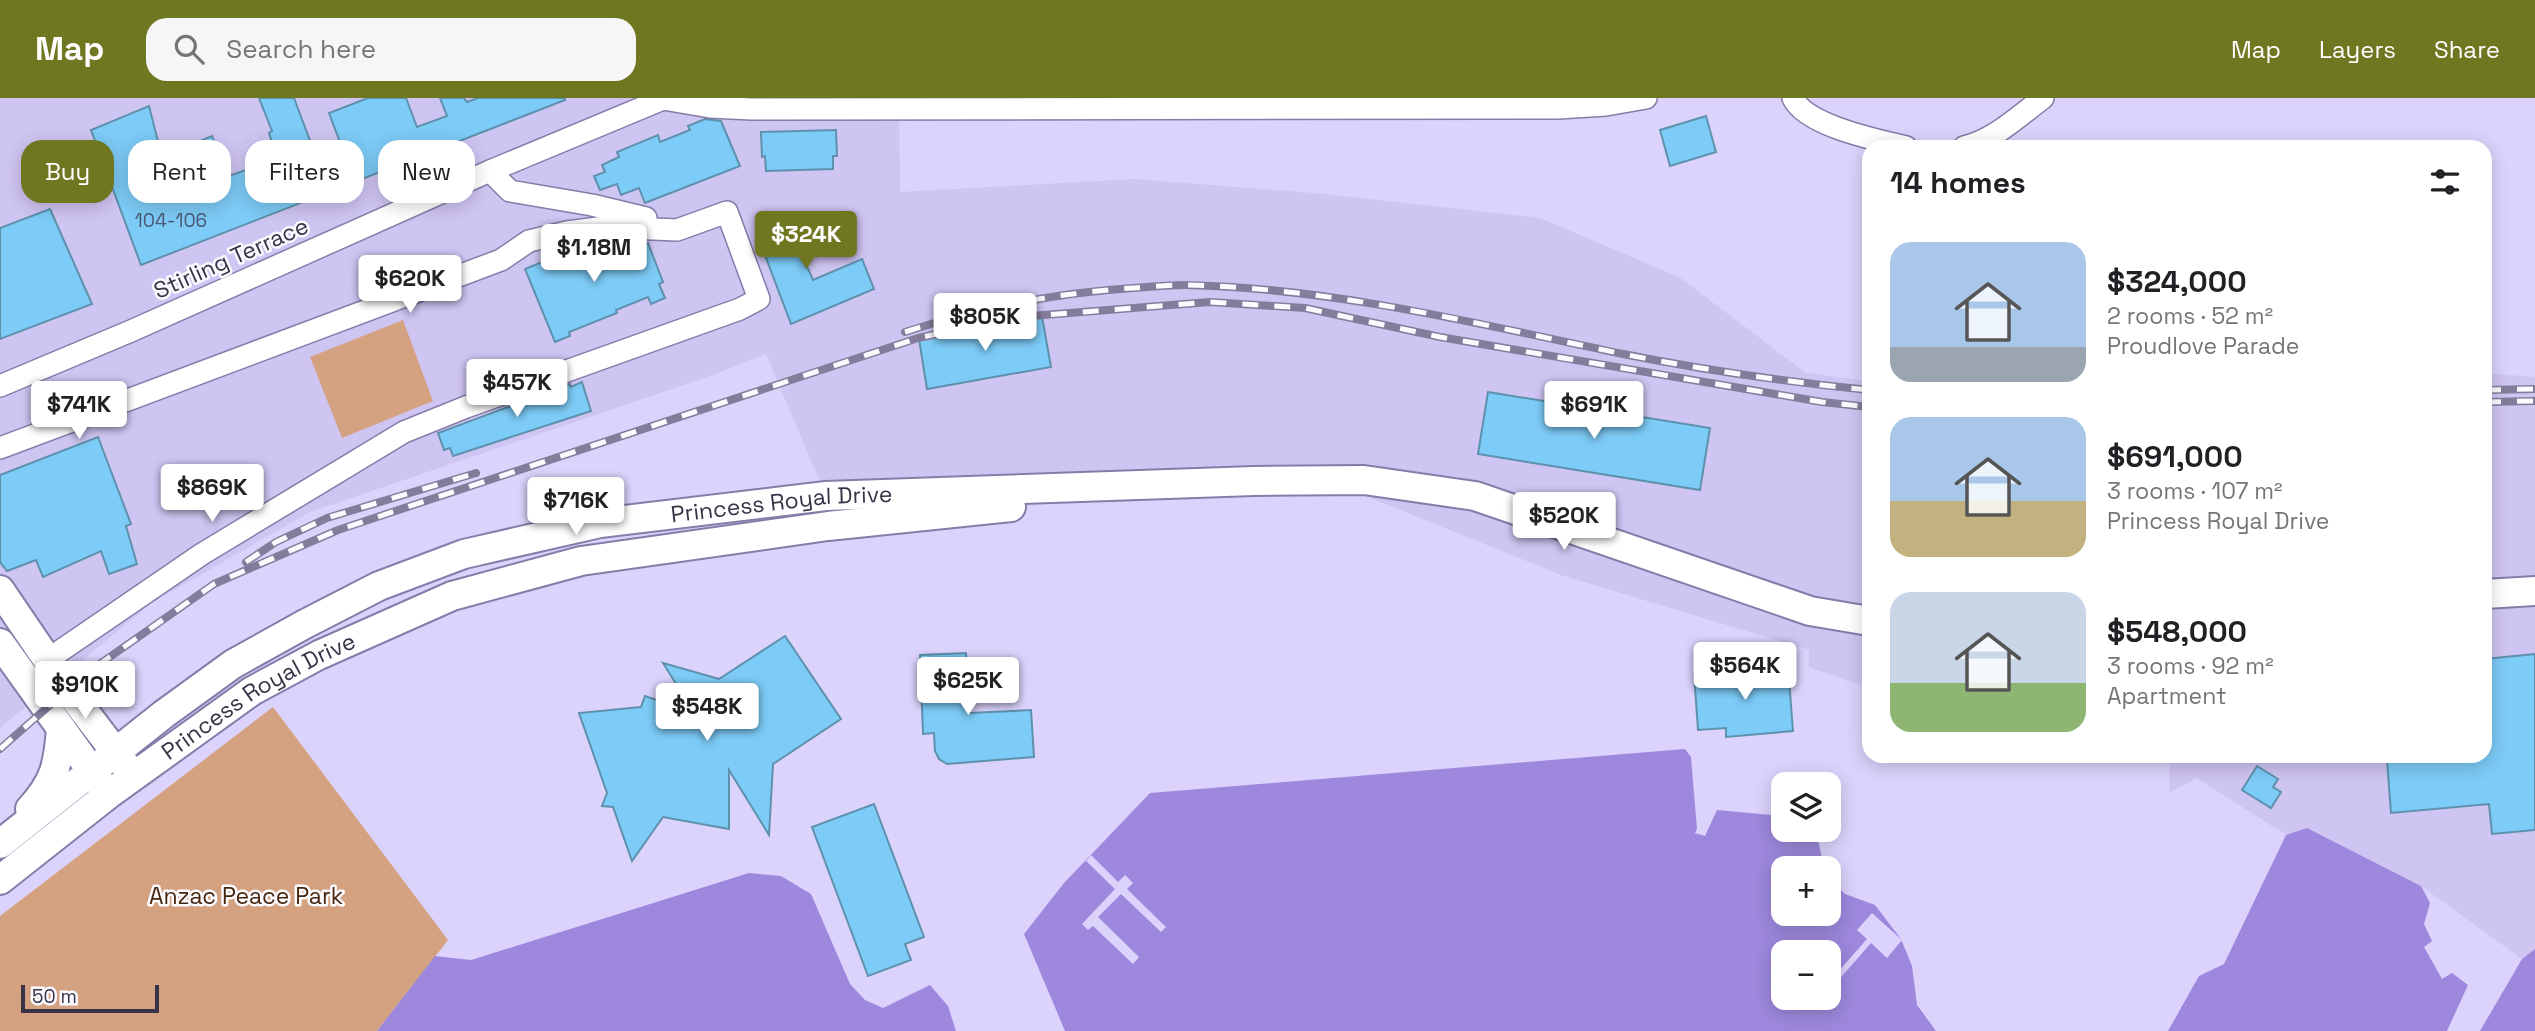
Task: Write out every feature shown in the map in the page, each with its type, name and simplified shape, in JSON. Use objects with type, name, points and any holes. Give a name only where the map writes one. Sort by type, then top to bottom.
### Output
[{"type":"main road","name":"Princess Royal Drive","points":[[0,844],[164,714],[233,664],[305,624],[379,586],[464,554],[600,523],[826,496],[1254,481],[1364,480],[1475,496],[1810,611],[1862,620]]},
{"type":"main road","name":"Princess Royal Drive","points":[[0,880],[109,794],[252,691],[319,654],[452,596],[581,561],[828,526],[1254,481]]},
{"type":"main road","points":[[826,496],[828,526]]},
{"type":"main road","points":[[0,590],[76,701],[134,777]]},
{"type":"main road","points":[[2492,593],[2535,590]]},
{"type":"main road","points":[[0,643],[90,772],[109,794]]},
{"type":"main road","points":[[24,677],[47,660]]},
{"type":"main road","points":[[76,701],[131,730],[164,714]]},
{"type":"main road","points":[[0,837],[20,821],[47,791],[58,761],[61,729]]},
{"type":"street","name":"Stirling Terrace","points":[[0,386],[131,331],[490,171],[663,99],[710,107],[752,109],[1558,103],[1606,106],[1646,98]]},
{"type":"street","points":[[1793,98],[1796,104],[1827,125],[1881,140]]},
{"type":"street","points":[[1984,140],[2043,98]]},
{"type":"street","points":[[490,171],[510,191],[593,205],[649,219],[677,230]]},
{"type":"street","points":[[0,449],[501,260],[529,241],[567,232],[606,227],[677,230],[727,212],[759,299],[740,309],[466,407],[397,435],[345,470],[202,554],[47,660]]},
{"type":"shaded area","points":[[0,98],[899,98],[900,192],[1134,179],[1314,193],[1540,218],[1679,277],[1806,373],[1862,380],[1862,685],[1809,667],[1809,650],[1561,575],[1353,491],[826,496],[766,354],[713,375],[310,512],[153,602],[0,728]]},
{"type":"shaded area","points":[[2492,374],[2535,377],[2535,949],[2522,959],[2421,886],[2307,828],[2286,835],[2197,778],[2169,793],[2170,763],[2492,763]]},
{"type":"shaded area","points":[[1685,749],[1691,757],[1697,829],[1695,833],[1705,836],[1717,810],[1771,815],[1771,842],[1819,842],[1821,856],[1771,856],[1771,926],[1841,926],[1841,890],[1875,905],[1901,939],[1912,966],[1917,1005],[1936,1031],[1065,1031],[1024,934],[1064,883],[1150,793]]},
{"type":"shaded area","points":[[2307,828],[2421,886],[2430,903],[2424,924],[2432,941],[2424,947],[2442,979],[2452,973],[2468,985],[2447,1031],[2168,1031],[2199,976],[2224,964],[2286,835]]},
{"type":"shaded area","points":[[749,873],[781,876],[811,894],[850,984],[865,1000],[883,1008],[930,985],[948,1006],[956,1031],[377,1031],[435,956],[471,960]]},
{"type":"shaded area","points":[[2535,949],[2535,1031],[2480,1031],[2522,959]]},
{"type":"green space","points":[[403,320],[433,401],[342,438],[310,357]]},
{"type":"green space","name":"Anzac Peace Park","points":[[273,707],[448,940],[377,1031],[0,1031],[0,916]]},
{"type":"pier","points":[[1091,855],[1118,882],[1125,875],[1133,883],[1127,889],[1166,927],[1161,932],[1121,894],[1098,917],[1139,957],[1133,964],[1093,926],[1088,930],[1082,924],[1115,889],[1086,861]]},
{"type":"pier","points":[[1872,913],[1902,940],[1887,958],[1871,943],[1841,977],[1841,968],[1867,939],[1857,930]]},
{"type":"building","points":[[259,98],[294,98],[310,140],[271,140],[269,133],[272,131]]},
{"type":"building","points":[[368,98],[406,98],[417,127],[447,116],[440,98],[464,98],[467,102],[478,98],[565,98],[462,140],[378,140],[378,173],[364,178],[364,140],[339,140],[329,113]]},
{"type":"building","points":[[149,106],[158,140],[128,140],[128,203],[231,203],[231,175],[245,170],[245,203],[300,203],[141,265],[114,192],[114,140],[95,140],[91,130]]},
{"type":"building","points":[[1706,116],[1716,152],[1670,166],[1660,130]]},
{"type":"building","points":[[705,119],[721,121],[740,166],[645,203],[639,188],[621,195],[617,184],[600,190],[594,176],[605,172],[602,165],[619,157],[617,152],[658,135],[660,142],[690,130],[688,126]]},
{"type":"building","points":[[836,130],[837,156],[833,156],[833,169],[766,171],[765,156],[762,157],[761,132]]},
{"type":"building","points":[[50,209],[92,304],[0,339],[0,228]]},
{"type":"building","points":[[763,212],[804,215],[801,253],[813,280],[862,259],[874,289],[791,324],[763,250]]},
{"type":"building","points":[[614,240],[615,243],[632,241],[635,248],[648,243],[663,282],[659,284],[665,298],[651,304],[648,297],[569,332],[570,336],[555,342],[525,269],[591,242],[596,245]]},
{"type":"building","points":[[1042,317],[1051,367],[927,389],[919,339]]},
{"type":"building","points":[[582,382],[591,411],[453,456],[450,448],[444,450],[438,433],[570,384],[571,387]]},
{"type":"building","points":[[1488,392],[1710,428],[1700,490],[1478,454]]},
{"type":"building","points":[[98,437],[131,524],[126,526],[137,564],[109,574],[101,551],[43,577],[36,560],[7,571],[0,562],[0,475]]},
{"type":"building","points":[[785,636],[841,719],[773,764],[769,835],[729,770],[729,829],[663,817],[632,861],[613,807],[602,806],[607,793],[579,713],[641,707],[645,696],[694,713],[663,663],[719,679]]},
{"type":"building","points":[[966,653],[969,713],[1031,710],[1034,757],[947,764],[939,759],[935,751],[934,733],[923,734],[920,655]]},
{"type":"building","points":[[2535,654],[2535,830],[2492,834],[2489,804],[2391,813],[2387,763],[2492,763],[2492,658]]},
{"type":"building","points":[[1788,667],[1793,731],[1726,737],[1726,728],[1698,730],[1694,674]]},
{"type":"building","points":[[2257,766],[2278,779],[2273,787],[2281,792],[2271,808],[2242,790]]},
{"type":"building","points":[[874,804],[924,937],[905,944],[911,960],[868,976],[812,827]]},
{"type":"railway","points":[[905,332],[989,309],[1104,290],[1179,285],[1241,288],[1351,300],[1623,354],[1776,379],[1862,389]]},
{"type":"railway","points":[[0,749],[84,675],[214,584],[338,530],[918,338],[1018,317],[1210,302],[1305,308],[1440,337],[1822,402],[1862,406]]},
{"type":"railway","points":[[2492,390],[2535,389]]},
{"type":"railway","points":[[2492,402],[2535,401]]},
{"type":"railway","points":[[246,562],[276,542],[327,518],[476,473]]}]
